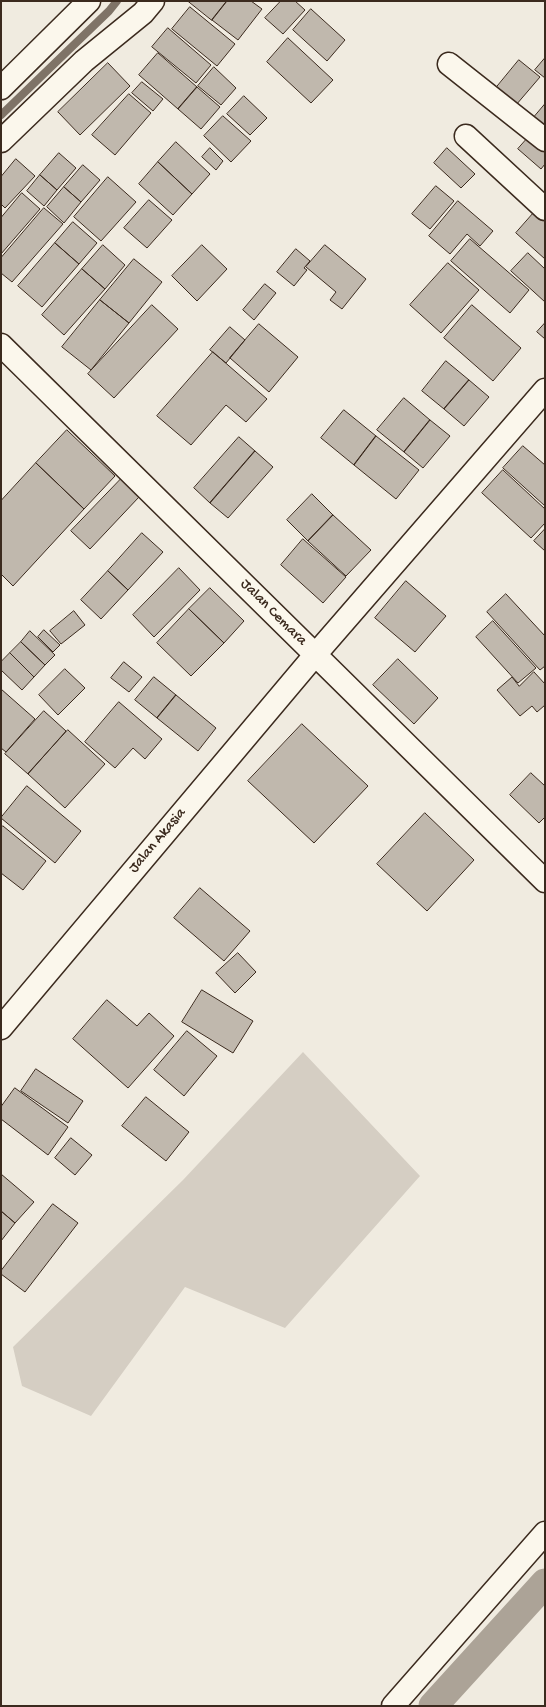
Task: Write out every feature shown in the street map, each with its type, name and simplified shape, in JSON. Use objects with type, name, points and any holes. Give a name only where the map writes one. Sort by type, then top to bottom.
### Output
[{"type":"street","points":[[1,88],[89,1]]},
{"type":"street","points":[[1,141],[84,61],[143,13],[153,1]]},
{"type":"street","points":[[449,64],[545,140]]},
{"type":"street","points":[[466,136],[545,209]]},
{"type":"street","name":"Jalan Cemara","points":[[1,345],[545,881]]},
{"type":"street","name":"Jalan Akasia","points":[[1,1028],[315,655],[545,390]]},
{"type":"street","points":[[393,1706],[545,1532]]},
{"type":"shaded area","points":[[303,1052],[420,1176],[285,1328],[185,1287],[91,1416],[22,1386],[13,1347],[183,1180]]},
{"type":"building","points":[[188,1],[227,1],[212,20]]},
{"type":"building","points":[[227,1],[251,1],[262,9],[238,40],[212,20]]},
{"type":"building","points":[[281,1],[295,1],[305,10],[283,34],[265,18]]},
{"type":"building","points":[[190,7],[235,44],[217,66],[172,29]]},
{"type":"building","points":[[311,9],[345,40],[327,61],[293,30]]},
{"type":"building","points":[[168,28],[211,65],[196,83],[152,47]]},
{"type":"building","points":[[288,38],[333,80],[311,103],[267,62]]},
{"type":"building","points":[[158,53],[197,87],[178,109],[139,75]]},
{"type":"building","points":[[545,58],[545,78],[535,70]]},
{"type":"building","points":[[519,60],[540,77],[516,105],[496,88]]},
{"type":"building","points":[[108,63],[130,86],[80,135],[58,112]]},
{"type":"building","points":[[214,67],[236,88],[221,105],[198,86]]},
{"type":"building","points":[[142,82],[163,99],[153,111],[132,93]]},
{"type":"building","points":[[197,87],[220,107],[201,129],[178,109]]},
{"type":"building","points":[[129,94],[151,113],[115,155],[92,135]]},
{"type":"building","points":[[244,96],[267,118],[250,135],[227,114]]},
{"type":"building","points":[[545,104],[545,136],[530,122]]},
{"type":"building","points":[[223,116],[251,141],[231,162],[204,136]]},
{"type":"building","points":[[533,132],[545,142],[545,164],[541,169],[518,149]]},
{"type":"building","points":[[176,142],[210,174],[192,194],[158,162]]},
{"type":"building","points":[[210,148],[223,161],[216,170],[202,157]]},
{"type":"building","points":[[447,148],[475,174],[461,188],[434,163]]},
{"type":"building","points":[[59,153],[76,168],[57,190],[40,175]]},
{"type":"building","points":[[16,159],[35,176],[5,208],[1,204],[1,177]]},
{"type":"building","points":[[158,162],[192,194],[173,215],[139,184]]},
{"type":"building","points":[[83,165],[100,180],[81,202],[64,187]]},
{"type":"building","points":[[40,175],[57,190],[44,206],[27,191]]},
{"type":"building","points":[[108,177],[136,202],[101,241],[74,217]]},
{"type":"building","points":[[436,186],[454,201],[430,229],[412,214]]},
{"type":"building","points":[[64,187],[81,202],[64,223],[47,207]]},
{"type":"building","points":[[22,193],[40,209],[1,254],[1,218]]},
{"type":"building","points":[[149,200],[172,220],[147,248],[124,228]]},
{"type":"building","points":[[458,201],[493,231],[480,246],[467,234],[450,254],[429,236]]},
{"type":"building","points":[[44,208],[63,224],[12,282],[1,273],[1,258]]},
{"type":"building","points":[[538,208],[545,215],[545,259],[516,233]]},
{"type":"building","points":[[73,222],[97,243],[79,264],[55,243]]},
{"type":"building","points":[[470,239],[529,290],[510,313],[451,261]]},
{"type":"building","points":[[55,243],[79,264],[42,307],[18,286]]},
{"type":"building","points":[[103,245],[125,265],[105,289],[82,269]]},
{"type":"building","points":[[202,245],[227,269],[197,301],[172,276]]},
{"type":"building","points":[[325,245],[366,279],[342,309],[330,300],[336,292],[306,267]]},
{"type":"building","points":[[296,249],[310,261],[304,268],[307,270],[294,286],[277,272]]},
{"type":"building","points":[[528,253],[545,269],[545,302],[511,271]]},
{"type":"building","points":[[134,259],[162,282],[129,323],[100,300]]},
{"type":"building","points":[[448,263],[479,290],[441,333],[410,305]]},
{"type":"building","points":[[82,269],[105,289],[64,335],[42,315]]},
{"type":"building","points":[[265,284],[276,293],[254,320],[243,310]]},
{"type":"building","points":[[100,300],[129,323],[91,370],[62,347]]},
{"type":"building","points":[[152,305],[178,329],[114,398],[88,374]]},
{"type":"building","points":[[472,305],[521,348],[493,381],[444,338]]},
{"type":"building","points":[[545,323],[545,339],[537,332]]},
{"type":"building","points":[[259,324],[298,357],[269,392],[230,358]]},
{"type":"building","points":[[230,327],[245,340],[226,363],[210,350]]},
{"type":"building","points":[[213,352],[267,399],[246,422],[226,405],[191,445],[157,416]]},
{"type":"building","points":[[446,361],[469,380],[444,409],[422,391]]},
{"type":"building","points":[[469,380],[489,397],[464,426],[444,409]]},
{"type":"building","points":[[404,398],[430,420],[404,452],[377,430]]},
{"type":"building","points":[[344,410],[376,436],[354,465],[321,438]]},
{"type":"building","points":[[430,420],[450,436],[423,468],[404,452]]},
{"type":"building","points":[[67,430],[115,476],[84,509],[36,463]]},
{"type":"building","points":[[376,436],[419,470],[396,499],[354,465]]},
{"type":"building","points":[[239,437],[255,451],[210,503],[194,488]]},
{"type":"building","points":[[523,446],[545,465],[545,506],[503,468]]},
{"type":"building","points":[[255,451],[273,467],[228,518],[210,503]]},
{"type":"building","points":[[36,463],[84,509],[13,586],[1,574],[1,501]]},
{"type":"building","points":[[503,470],[545,509],[545,523],[531,538],[482,493]]},
{"type":"building","points":[[121,479],[139,497],[90,549],[71,531]]},
{"type":"building","points":[[312,494],[333,515],[308,541],[287,520]]},
{"type":"building","points":[[333,515],[371,550],[346,576],[308,541]]},
{"type":"building","points":[[545,529],[545,551],[534,541]]},
{"type":"building","points":[[142,533],[163,552],[128,590],[108,571]]},
{"type":"building","points":[[303,539],[346,577],[323,603],[281,565]]},
{"type":"building","points":[[179,568],[200,590],[154,637],[133,615]]},
{"type":"building","points":[[108,571],[128,590],[101,619],[81,600]]},
{"type":"building","points":[[406,581],[446,616],[415,652],[375,618]]},
{"type":"building","points":[[210,588],[244,621],[224,643],[189,609]]},
{"type":"building","points":[[506,594],[545,636],[545,666],[540,670],[487,612]]},
{"type":"building","points":[[189,609],[224,643],[191,676],[157,643]]},
{"type":"building","points":[[74,611],[85,625],[61,644],[50,631]]},
{"type":"building","points":[[493,621],[536,668],[518,683],[476,637]]},
{"type":"building","points":[[44,630],[60,645],[53,652],[38,637]]},
{"type":"building","points":[[30,631],[55,655],[45,665],[21,642]]},
{"type":"building","points":[[21,642],[45,665],[34,677],[10,653]]},
{"type":"building","points":[[10,653],[34,677],[22,690],[1,670],[1,662]]},
{"type":"building","points":[[398,659],[438,698],[414,724],[373,685]]},
{"type":"building","points":[[124,662],[142,677],[129,692],[111,678]]},
{"type":"building","points":[[65,669],[85,688],[58,715],[39,695]]},
{"type":"building","points":[[534,672],[545,684],[545,705],[537,712],[532,706],[520,716],[497,690],[512,677],[519,686]]},
{"type":"building","points":[[154,677],[176,695],[157,718],[135,700]]},
{"type":"building","points":[[1,689],[35,719],[6,752],[1,748]]},
{"type":"building","points":[[176,695],[216,728],[198,751],[157,718]]},
{"type":"building","points":[[119,702],[162,739],[145,759],[133,748],[115,768],[85,742]]},
{"type":"building","points":[[44,711],[66,731],[28,774],[5,754]]},
{"type":"building","points":[[302,724],[368,786],[314,843],[248,781]]},
{"type":"building","points":[[68,730],[105,764],[65,808],[28,774]]},
{"type":"building","points":[[531,773],[545,786],[545,817],[539,823],[510,795]]},
{"type":"building","points":[[27,786],[81,831],[55,863],[1,818]]},
{"type":"building","points":[[425,813],[474,860],[427,911],[377,864]]},
{"type":"building","points":[[3,826],[46,861],[23,890],[1,873],[1,828]]},
{"type":"building","points":[[200,888],[250,931],[224,961],[174,918]]},
{"type":"building","points":[[238,953],[256,972],[235,993],[216,973]]},
{"type":"building","points":[[202,990],[253,1021],[233,1053],[182,1022]]},
{"type":"building","points":[[107,1000],[137,1026],[149,1013],[174,1036],[128,1088],[73,1039]]},
{"type":"building","points":[[187,1031],[217,1056],[184,1096],[154,1070]]},
{"type":"building","points":[[36,1069],[83,1101],[68,1123],[21,1091]]},
{"type":"building","points":[[15,1088],[68,1127],[48,1155],[1,1119],[1,1107]]},
{"type":"building","points":[[146,1097],[189,1132],[166,1161],[122,1126]]},
{"type":"building","points":[[71,1138],[92,1155],[75,1175],[55,1158]]},
{"type":"building","points":[[1,1174],[34,1202],[15,1223],[1,1211]]},
{"type":"building","points":[[53,1204],[78,1223],[25,1292],[1,1274],[1,1271]]},
{"type":"building","points":[[1,1211],[15,1223],[1,1241]]},
{"type":"waterway","points":[[1,115],[109,11],[117,1]]},
{"type":"waterway","points":[[433,1706],[545,1583]]}]
